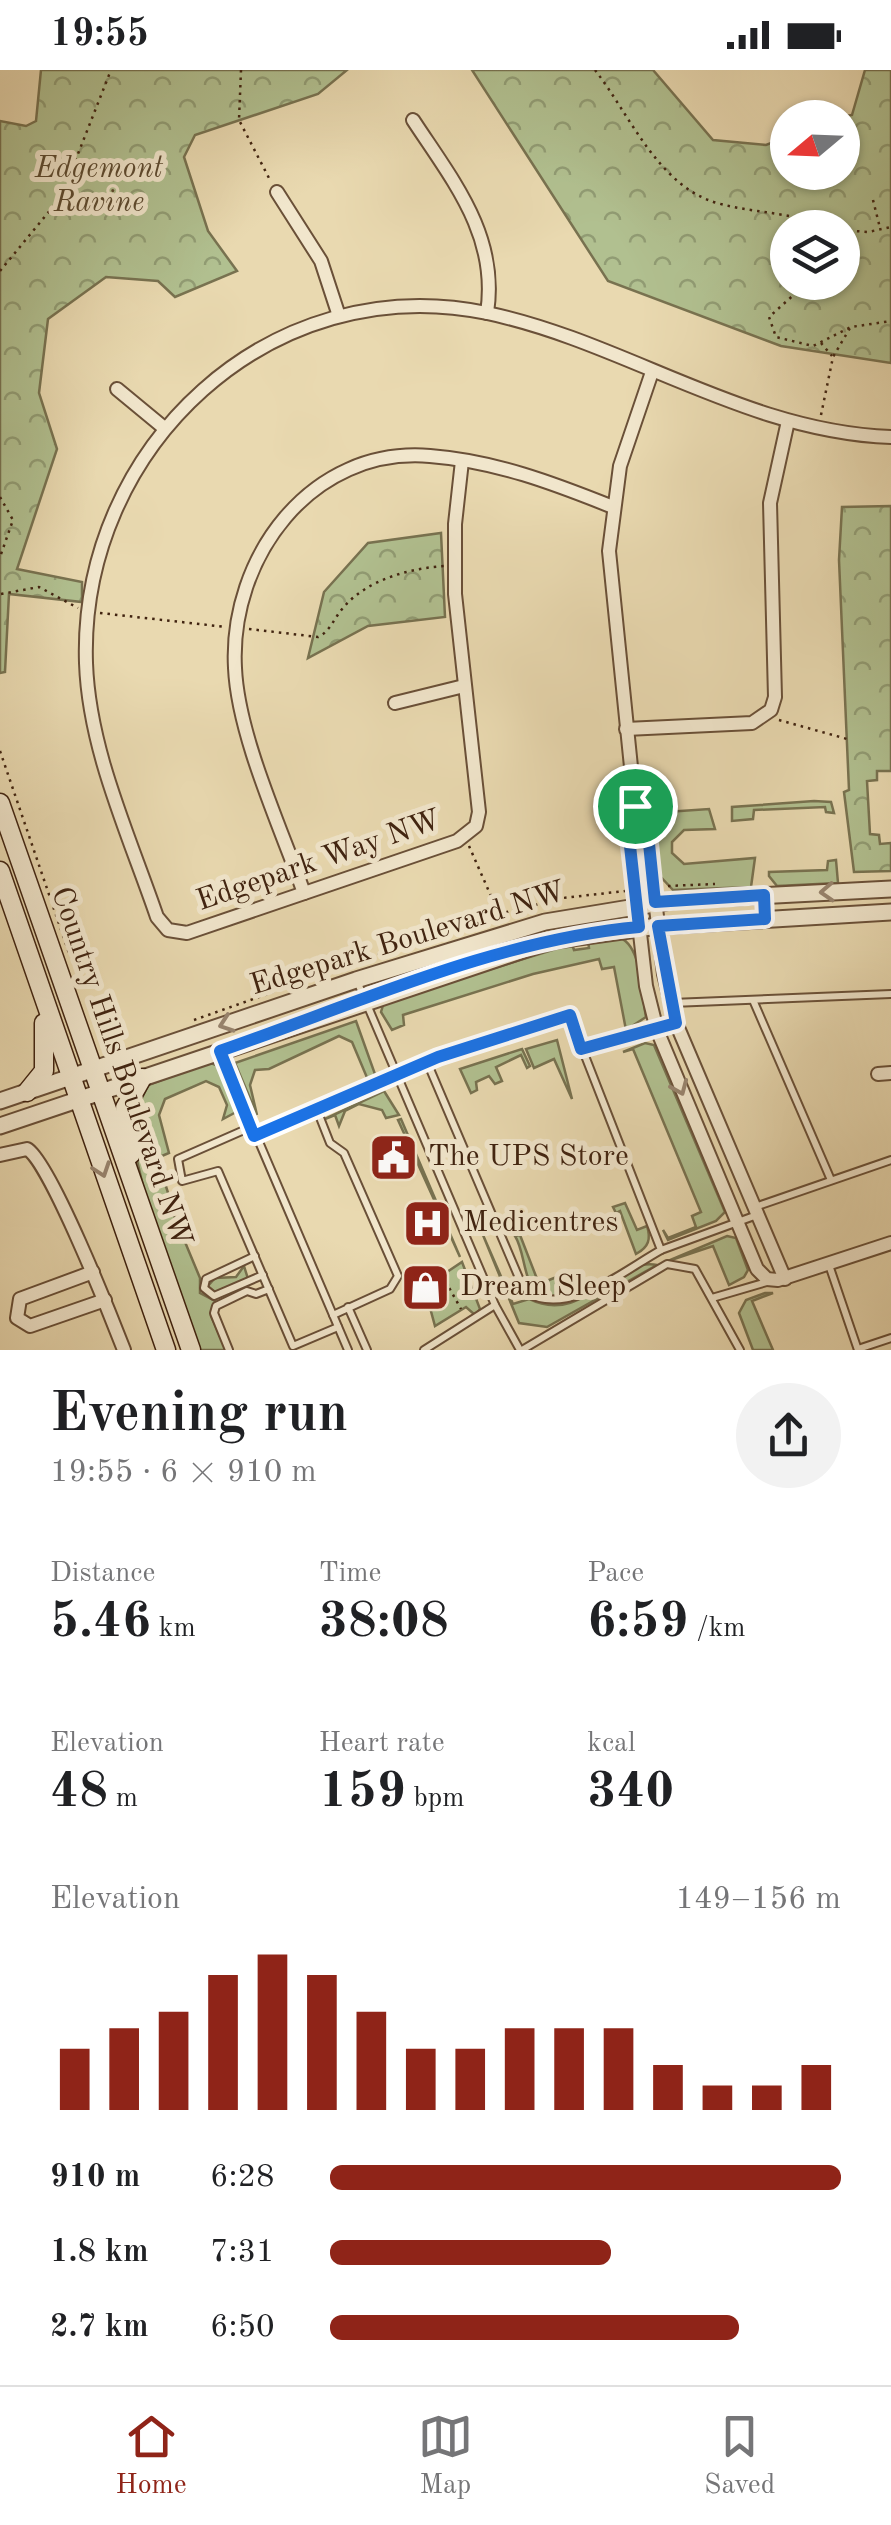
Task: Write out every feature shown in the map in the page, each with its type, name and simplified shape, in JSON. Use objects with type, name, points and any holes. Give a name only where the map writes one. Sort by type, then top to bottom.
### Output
[{"type":"main road","name":"Country Hills Boulevard NW","points":[[0,802],[192,1350]]},
{"type":"main road","name":"Country Hills Boulevard NW","points":[[0,871],[166,1350]]},
{"type":"main road","points":[[27,1092],[44,1070],[42,998]]},
{"type":"main road","points":[[141,1208],[126,1108],[142,1078]]},
{"type":"street","points":[[413,120],[481,233],[490,275],[487,313]]},
{"type":"street","points":[[277,192],[321,261],[339,316]]},
{"type":"street","name":"Edgepark Way NW","points":[[462,461],[454,566],[479,812],[476,826],[465,838],[304,894],[187,933],[170,932],[160,924],[98,746],[86,676],[88,611],[94,568],[127,481],[164,427],[195,394],[250,352],[294,330],[339,316],[414,306],[487,313],[788,421],[891,437]]},
{"type":"street","points":[[652,372],[626,442],[613,507],[610,585],[635,806],[629,837],[656,1030],[758,1270],[778,1279],[891,1243]]},
{"type":"street","points":[[117,389],[164,427]]},
{"type":"street","points":[[626,729],[752,723],[769,714],[775,697],[770,503],[788,421]]},
{"type":"street","points":[[304,894],[241,708],[234,666],[236,627],[248,578],[266,542],[312,492],[336,476],[390,458],[462,461],[531,475],[613,507]]},
{"type":"street","points":[[395,703],[464,686]]},
{"type":"street","points":[[635,806],[648,834],[670,1004],[756,1211],[778,1279]]},
{"type":"street","name":"Edgepark Boulevard NW","points":[[0,1101],[510,930],[655,902],[891,889]]},
{"type":"street","points":[[764,895],[765,919]]},
{"type":"street","name":"Edgepark Boulevard NW","points":[[0,1126],[513,951],[579,935],[639,927],[891,912]]},
{"type":"street","points":[[0,1155],[16,1148],[35,1153],[105,1300],[124,1350]]},
{"type":"street","points":[[92,1272],[20,1299],[17,1318],[30,1326],[105,1300]]},
{"type":"lane","points":[[356,980],[495,1305],[521,1350],[667,1264],[695,1270],[740,1350]]},
{"type":"lane","points":[[670,1004],[891,994]]},
{"type":"lane","points":[[753,1000],[830,1180]]},
{"type":"lane","points":[[254,1136],[427,1062],[570,1015],[661,1250]]},
{"type":"lane","points":[[581,1049],[676,1023]]},
{"type":"lane","points":[[220,1051],[348,1350]]},
{"type":"lane","points":[[427,1062],[524,1292],[549,1301],[570,1298],[661,1250],[738,1223],[756,1211],[830,1180],[891,1160]]},
{"type":"lane","points":[[317,1110],[330,1142],[344,1153],[397,1270],[390,1289],[333,1315]]},
{"type":"lane","points":[[251,1127],[176,1161],[185,1182],[218,1172],[294,1348],[338,1327]]},
{"type":"lane","points":[[255,1256],[206,1279],[204,1288],[214,1296],[263,1275]]},
{"type":"lane","points":[[829,1264],[858,1349],[891,1338]]},
{"type":"lane","points":[[712,1298],[778,1279]]},
{"type":"lane","points":[[229,1350],[214,1313],[216,1306],[246,1291],[256,1294],[269,1289]]},
{"type":"lane","points":[[424,1350],[495,1305]]},
{"type":"lane","points":[[348,1308],[366,1350]]},
{"type":"path","points":[[0,271],[61,197],[112,70]]},
{"type":"path","points":[[241,70],[239,120],[267,176]]},
{"type":"path","points":[[595,70],[662,166],[689,190],[718,203],[772,210]]},
{"type":"path","points":[[872,200],[880,230]]},
{"type":"path","points":[[860,230],[891,227]]},
{"type":"path","points":[[786,300],[774,310],[768,322],[772,332],[805,347],[850,327],[891,321]]},
{"type":"path","points":[[819,428],[833,357],[850,327]]},
{"type":"path","points":[[820,343],[833,357]]},
{"type":"path","points":[[0,497],[13,520],[0,557]]},
{"type":"path","points":[[0,593],[39,587],[88,611],[318,637],[324,635],[347,603],[400,572],[454,566]]},
{"type":"path","points":[[769,714],[788,726],[846,739]]},
{"type":"path","points":[[0,752],[71,960]]},
{"type":"path","points":[[465,838],[499,913]]},
{"type":"path","points":[[100,1040],[107,1045],[106,1053]]},
{"type":"path","points":[[442,1276],[461,1309]]},
{"type":"green space","name":"Edgemont Ravine","points":[[41,70],[347,70],[318,94],[195,135],[184,157],[208,231],[237,271],[175,297],[158,281],[106,277],[48,319],[39,393],[57,449],[17,569],[82,582],[82,602],[9,594],[5,672],[0,673],[0,121],[26,126],[36,121]]},
{"type":"green space","points":[[472,70],[653,70],[713,140],[770,143],[770,190],[860,190],[860,100],[856,100],[865,70],[891,70],[891,363],[781,346],[608,281]]},
{"type":"green space","points":[[891,506],[891,771],[877,771],[877,780],[867,781],[870,834],[879,835],[880,844],[891,843],[891,871],[854,872],[844,792],[849,790],[839,560],[842,507]]},
{"type":"green space","points":[[441,533],[445,617],[368,626],[308,658],[324,592],[368,543]]},
{"type":"green space","points":[[831,802],[834,813],[826,812],[825,807],[754,810],[753,819],[732,821],[732,807]]},
{"type":"green space","points":[[709,809],[715,829],[684,830],[672,842],[672,853],[684,864],[755,858],[751,887],[673,890],[659,875],[652,813]]},
{"type":"green space","points":[[836,860],[838,883],[777,886],[769,876],[769,872],[827,870],[828,861]]},
{"type":"green space","points":[[616,936],[625,941],[636,958],[646,1017],[626,1030],[614,967],[602,969],[599,959],[533,974],[403,1015],[404,1025],[392,1030],[381,1012],[384,1002],[572,944],[574,950],[589,948],[588,940]]},
{"type":"green space","points":[[356,1021],[376,1077],[368,1080],[352,1042],[339,1036],[269,1069],[255,1070],[250,1085],[257,1115],[235,1063]]},
{"type":"green space","points":[[557,1040],[572,1099],[554,1059],[534,1068],[526,1049]]},
{"type":"green space","points":[[645,1043],[654,1045],[725,1212],[716,1221],[668,1240],[663,1230],[668,1238],[696,1227],[692,1216],[701,1212],[633,1049],[623,1052]]},
{"type":"green space","points":[[522,1049],[530,1066],[527,1068],[521,1055],[496,1067],[502,1081],[495,1084],[489,1076],[476,1082],[477,1090],[471,1093],[460,1069]]},
{"type":"green space","points":[[209,1062],[218,1066],[238,1111],[223,1119],[227,1105],[219,1087],[206,1081],[165,1099],[159,1115],[169,1153],[157,1158],[169,1196],[177,1194],[180,1202],[170,1206],[200,1278],[200,1293],[215,1301],[211,1316],[226,1350],[198,1350],[147,1203],[130,1123],[148,1085]]},
{"type":"green space","points":[[384,1091],[399,1115],[386,1118],[382,1110],[359,1104],[345,1111],[339,1126],[335,1115],[325,1119]]},
{"type":"green space","points":[[401,1119],[460,1257],[398,1120]]},
{"type":"green space","points":[[625,1203],[637,1230],[647,1226],[649,1239],[636,1254],[620,1211],[616,1213],[613,1207]]},
{"type":"green space","points":[[483,1235],[513,1304],[529,1299],[548,1305],[566,1304],[626,1271],[641,1265],[657,1265],[547,1327],[519,1323]]},
{"type":"green space","points":[[520,1235],[539,1284],[564,1274],[576,1289],[557,1295],[535,1290],[515,1236]]},
{"type":"green space","points":[[727,1236],[736,1238],[748,1270],[744,1277],[729,1285],[713,1246],[668,1261]]},
{"type":"green space","points":[[462,1262],[480,1309],[475,1315],[466,1307],[435,1326],[429,1304],[442,1298],[448,1285],[444,1274]]},
{"type":"green space","points":[[244,1266],[248,1279],[214,1293],[207,1287],[215,1278],[236,1277]]},
{"type":"green space","points":[[773,1293],[752,1301],[773,1350],[753,1350],[739,1313],[746,1300]]},
{"type":"place","name":"The UPS Store","points":[[393,1157]]},
{"type":"place","name":"Medicentres","points":[[428,1223]]},
{"type":"place","name":"Dream Sleep","points":[[425,1287]]},
{"type":"route","points":[[635,806],[648,834],[655,902],[764,895],[765,919],[658,926],[676,1023],[581,1049],[570,1015],[438,1057],[254,1136],[220,1051],[513,951],[579,935],[639,927],[629,837],[635,806]]}]
